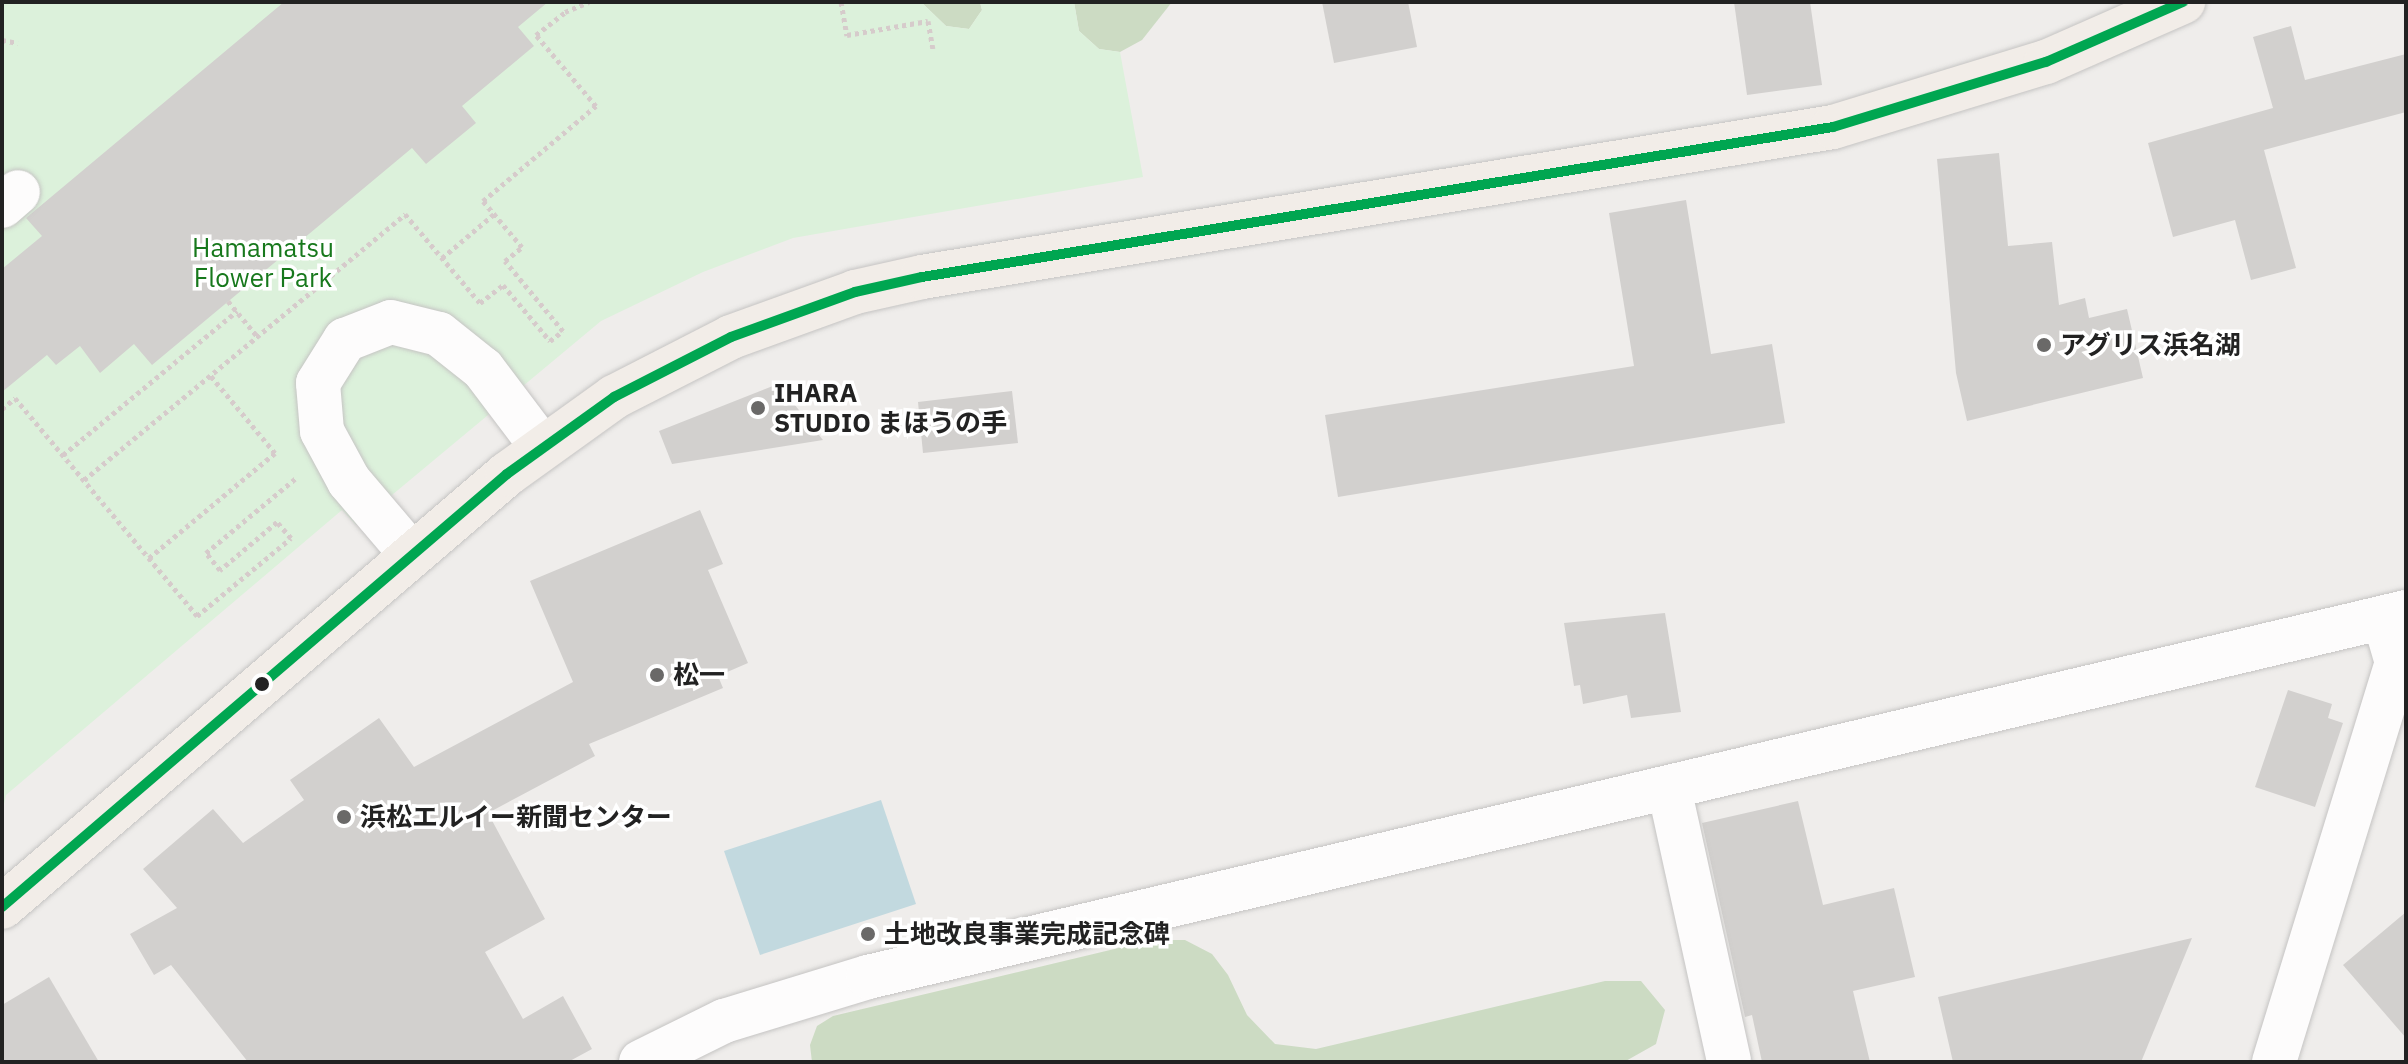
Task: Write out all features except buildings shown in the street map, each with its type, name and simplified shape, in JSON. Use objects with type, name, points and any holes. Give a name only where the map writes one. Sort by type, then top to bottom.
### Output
[{"type":"main road","points":[[2,907],[542,447],[672,365],[793,312],[855,292],[1053,253],[1833,127],[2046,62],[2183,2]]},
{"type":"street","points":[[412,555],[349,481],[322,431],[318,383],[345,340],[391,322],[439,334],[483,369],[542,447]]},
{"type":"street","points":[[641,1062],[724,1021],[795,996],[2395,615],[2397,663],[2274,1062]]},
{"type":"street","points":[[1669,788],[1729,1062]]},
{"type":"path","points":[[84,480],[405,214],[480,303],[503,285],[550,341],[563,331],[505,261],[522,247],[483,201],[596,106],[536,35],[565,12],[589,2]]},
{"type":"path","points":[[841,2],[847,35],[928,21],[933,49]]},
{"type":"path","points":[[2,40],[18,43]]},
{"type":"path","points":[[442,258],[494,214]]},
{"type":"path","points":[[228,301],[257,336]]},
{"type":"path","points":[[63,455],[237,311]]},
{"type":"path","points":[[210,375],[282,461]]},
{"type":"path","points":[[2,409],[15,398],[197,616],[291,538],[277,522],[220,570],[206,553],[296,479],[289,470]]},
{"type":"path","points":[[149,558],[275,453]]},
{"type":"green space","name":"Hamamatsu Flower Park","points":[[2,2],[921,2],[946,26],[969,29],[982,10],[980,2],[1074,2],[1079,31],[1099,49],[1120,52],[1143,177],[793,238],[703,272],[601,321],[356,525],[342,510],[6,795],[2,813]]},
{"type":"green space","points":[[921,2],[980,2],[982,10],[969,29],[946,26]]},
{"type":"green space","points":[[1074,2],[1172,2],[1142,40],[1120,52],[1099,49],[1079,31]]},
{"type":"green space","points":[[1152,940],[1185,940],[1212,954],[1228,975],[1247,1015],[1275,1044],[1316,1049],[1605,981],[1641,981],[1665,1010],[1656,1044],[1624,1062],[812,1062],[810,1045],[817,1026],[833,1016]]},
{"type":"water","points":[[881,800],[916,904],[760,955],[724,851]]},
{"type":"transit line","points":[[2,907],[507,474],[614,397],[731,337],[855,292],[922,277],[1833,127],[2046,62],[2183,2]]},
{"type":"place","name":"アグリス浜名湖","points":[[2044,345]]},
{"type":"place","name":"IHARA STUDIO まほうの手","points":[[758,408]]},
{"type":"place","name":"松一","points":[[657,675]]},
{"type":"place","name":"浜松エルイー新聞センター","points":[[344,817]]},
{"type":"place","name":"土地改良事業完成記念碑","points":[[868,934]]}]
